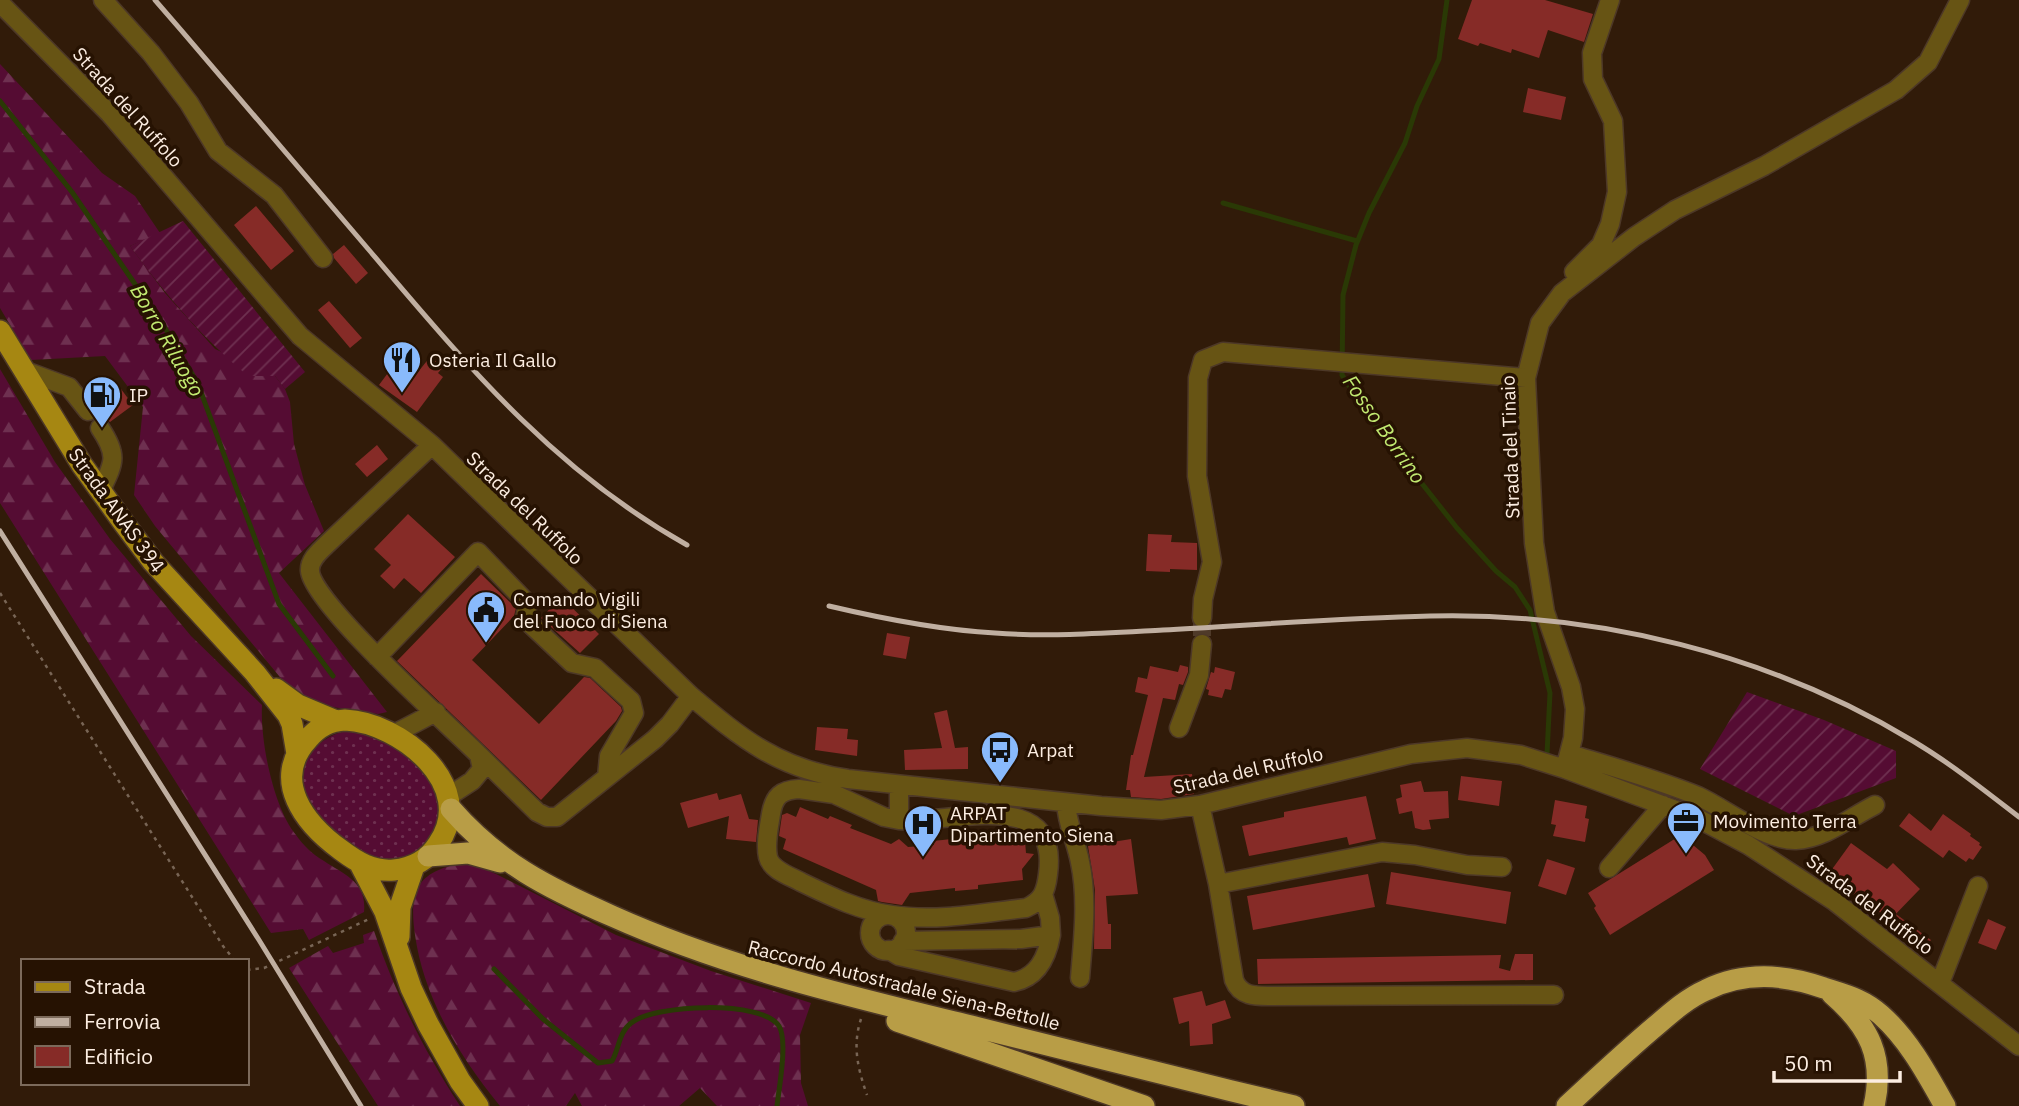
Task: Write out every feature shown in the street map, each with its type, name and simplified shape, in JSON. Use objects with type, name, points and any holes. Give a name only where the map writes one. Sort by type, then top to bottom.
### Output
[{"type":"highway","name":"Raccordo Autostradale Siena-Bettolle","points":[[450,803],[478,839],[515,867],[598,910],[744,968],[1294,1106]]},
{"type":"highway","name":"Raccordo Autostradale Siena-Bettolle","points":[[421,861],[468,853],[515,867]]},
{"type":"highway","points":[[1567,1106],[1637,1041],[1674,1011],[1706,990],[1730,981],[1763,976],[1794,978],[1853,996],[1872,1009],[1889,1023],[1919,1060],[1945,1106]]},
{"type":"highway","points":[[1826,988],[1858,1020],[1873,1048],[1878,1074],[1874,1106]]},
{"type":"highway","points":[[825,990],[866,1010],[1144,1106]]},
{"type":"main road","name":"Strada ANAS 394","points":[[0,331],[100,492],[162,572],[255,673],[288,715],[297,754],[292,769],[293,782],[303,814],[330,842],[359,862],[384,870],[421,861]]},
{"type":"main road","name":"Strada ANAS 394","points":[[255,673],[298,705],[336,721],[361,721],[394,734],[414,748],[426,761],[443,784],[450,803]]},
{"type":"main road","points":[[297,754],[318,729],[336,721]]},
{"type":"main road","points":[[400,957],[400,907],[421,861],[444,836],[450,803]]},
{"type":"main road","points":[[359,862],[385,912],[400,957],[428,1024],[460,1081],[478,1106]]},
{"type":"street","points":[[103,0],[144,45],[182,93],[218,151],[274,195],[323,258]]},
{"type":"street","points":[[1562,293],[1567,280],[1601,245],[1610,224],[1617,192],[1613,121],[1593,79],[1592,53],[1610,0]]},
{"type":"street","name":"Strada del Tinaio","points":[[1567,761],[1575,709],[1571,687],[1545,612],[1534,544],[1525,378],[1540,323],[1562,293],[1675,209],[1764,166],[1896,90],[1928,62],[1959,0]]},
{"type":"street","name":"Strada del Ruffolo","points":[[0,3],[109,113],[292,327],[432,445],[691,696],[744,738],[796,768],[826,776],[900,785],[1146,810],[1200,804],[1438,750],[1493,749],[1537,759],[1567,761],[1711,825],[1797,875],[2019,1046]]},
{"type":"street","points":[[1202,618],[1203,599],[1212,562],[1198,476],[1198,377],[1203,360],[1223,352],[1525,378]]},
{"type":"street","points":[[23,370],[69,387],[89,411]]},
{"type":"street","points":[[100,428],[114,455],[100,492]]},
{"type":"street","points":[[432,445],[326,545],[312,560],[309,568],[312,579],[326,599],[377,657],[537,812],[547,817],[562,814],[655,739],[691,696]]},
{"type":"street","points":[[377,657],[478,552],[528,604],[525,619],[572,663],[595,668],[631,701],[634,713],[609,756],[607,777]]},
{"type":"street","points":[[1179,728],[1199,676],[1202,644]]},
{"type":"street","points":[[394,734],[436,712]]},
{"type":"street","points":[[450,803],[478,776],[482,769],[479,755]]},
{"type":"street","points":[[1567,761],[1652,778],[1701,797],[1780,838],[1797,840],[1817,836],[1875,805]]},
{"type":"street","points":[[898,820],[900,785]]},
{"type":"street","points":[[1043,894],[1050,918],[1051,934],[1038,969],[1031,976],[1014,982],[899,956],[896,946],[906,930],[896,917],[890,915],[857,906],[777,869],[768,856],[767,839],[773,803],[776,796],[788,790],[812,790],[834,794],[884,817],[898,820],[990,814],[1026,822],[1039,830],[1046,839],[1049,855],[1049,872],[1043,894],[1034,904],[1026,908],[943,917],[890,915],[884,915],[874,921],[870,932],[878,947],[896,946],[1021,939],[1051,934]]},
{"type":"street","points":[[1066,803],[1068,823],[1083,879],[1080,978]]},
{"type":"street","points":[[1200,804],[1218,884],[1234,980],[1237,988],[1244,993],[1264,996],[1554,995]]},
{"type":"street","points":[[1609,868],[1663,805]]},
{"type":"street","points":[[1218,884],[1382,852],[1467,865],[1502,867]]},
{"type":"street","points":[[1940,983],[1978,886]]},
{"type":"path","points":[[0,593],[233,959]]},
{"type":"path","points":[[248,970],[264,968],[385,912]]},
{"type":"path","points":[[866,1010],[857,1034],[856,1055],[867,1095]]},
{"type":"green space","points":[[0,64],[102,173],[135,196],[160,233],[130,246],[165,293],[215,349],[275,376],[285,389],[290,402],[294,444],[305,485],[324,531],[279,573],[387,712],[378,714],[313,704],[284,682],[155,526],[134,495],[143,407],[105,356],[31,360],[0,308]]},
{"type":"green space","points":[[183,221],[305,372],[285,389],[275,376],[248,376],[231,361],[185,315],[130,246]]},
{"type":"green space","points":[[0,369],[55,462],[110,539],[191,636],[262,705],[263,736],[270,773],[288,823],[308,850],[353,880],[362,893],[364,912],[309,940],[303,929],[271,933],[0,503]]},
{"type":"green space","points":[[1747,692],[1824,720],[1896,751],[1896,778],[1794,816],[1700,769]]},
{"type":"green space","points":[[347,731],[375,736],[397,747],[425,773],[437,793],[439,810],[433,833],[410,857],[387,859],[366,853],[345,841],[326,825],[311,806],[303,785],[304,766],[322,742]]},
{"type":"green space","points":[[458,864],[475,865],[496,874],[616,935],[711,971],[811,1003],[800,1035],[801,1083],[808,1106],[717,1106],[700,1088],[679,1106],[582,1106],[575,1093],[566,1106],[500,1106],[471,1068],[435,1004],[426,982],[415,935],[413,905],[421,883],[435,872]]},
{"type":"green space","points":[[374,931],[411,1021],[460,1106],[378,1106],[289,968],[328,946],[333,953],[364,943],[363,935]]},
{"type":"building","points":[[1472,0],[1545,0],[1593,14],[1584,42],[1548,30],[1539,58],[1512,49],[1511,53],[1458,39]]},
{"type":"building","points":[[1528,88],[1566,97],[1561,120],[1523,112]]},
{"type":"building","points":[[256,206],[294,251],[271,270],[234,225]]},
{"type":"building","points":[[344,245],[368,273],[356,284],[334,258],[333,254]]},
{"type":"building","points":[[329,301],[362,338],[350,348],[318,310]]},
{"type":"building","points":[[430,357],[443,367],[438,373],[443,377],[417,412],[379,385],[399,358],[418,372]]},
{"type":"building","points":[[121,389],[133,405],[110,422],[97,417],[98,405]]},
{"type":"building","points":[[377,445],[388,459],[367,477],[355,464]]},
{"type":"building","points":[[408,514],[455,557],[421,593],[404,578],[394,589],[380,576],[391,565],[374,549]]},
{"type":"building","points":[[1148,534],[1172,535],[1171,542],[1197,543],[1197,570],[1146,571]]},
{"type":"building","points":[[481,574],[516,608],[514,616],[472,660],[539,724],[584,677],[590,678],[621,707],[622,711],[616,721],[541,800],[397,661]]},
{"type":"building","points":[[561,597],[599,634],[580,653],[541,618]]},
{"type":"building","points":[[887,633],[910,637],[906,659],[883,655]]},
{"type":"building","points":[[1180,665],[1188,667],[1188,672],[1183,685],[1179,684],[1175,700],[1163,698],[1144,777],[1192,774],[1194,794],[1161,799],[1131,797],[1130,790],[1126,790],[1131,755],[1148,695],[1135,692],[1138,677],[1147,679],[1150,666],[1178,672]]},
{"type":"building","points":[[1215,667],[1235,672],[1231,690],[1225,689],[1222,698],[1208,695],[1209,690],[1206,689]]},
{"type":"building","points":[[947,710],[955,748],[968,747],[968,769],[905,770],[904,750],[942,748],[934,713]]},
{"type":"building","points":[[817,727],[848,729],[847,739],[858,740],[857,756],[815,750]]},
{"type":"building","points":[[1461,776],[1502,781],[1499,806],[1458,800]]},
{"type":"building","points":[[1421,781],[1424,792],[1448,791],[1449,818],[1429,820],[1431,829],[1423,830],[1415,828],[1412,811],[1399,814],[1396,799],[1402,797],[1400,785]]},
{"type":"building","points":[[717,793],[719,800],[741,794],[749,819],[758,820],[756,842],[726,839],[729,816],[688,828],[680,803]]},
{"type":"building","points":[[1366,796],[1376,839],[1349,845],[1347,837],[1249,856],[1242,826],[1284,817],[1284,812]]},
{"type":"building","points":[[1555,800],[1587,806],[1585,818],[1589,819],[1585,842],[1553,836],[1556,825],[1551,824]]},
{"type":"building","name":"ARPAT Dipartimento Siena","points":[[800,807],[828,819],[830,816],[852,825],[850,828],[891,844],[899,839],[908,847],[934,845],[933,841],[1019,835],[1019,840],[1025,841],[1026,853],[1034,854],[1022,869],[1023,880],[978,885],[978,889],[955,891],[955,888],[910,893],[902,905],[882,902],[878,901],[876,890],[783,849],[786,839],[779,836],[782,815],[787,813],[796,817]]},
{"type":"building","points":[[1909,813],[1931,831],[1943,814],[1971,834],[1982,847],[1973,860],[1969,858],[1966,862],[1949,850],[1943,858],[1899,826]]},
{"type":"building","points":[[1681,835],[1705,855],[1714,870],[1610,935],[1588,893]]},
{"type":"building","points":[[1131,839],[1138,894],[1106,896],[1108,924],[1111,924],[1111,949],[1094,949],[1095,890],[1088,846]]},
{"type":"building","points":[[1851,843],[1887,869],[1893,863],[1920,889],[1889,921],[1867,900],[1865,903],[1850,892],[1848,895],[1825,879]]},
{"type":"building","points":[[1547,859],[1575,868],[1566,895],[1538,886]]},
{"type":"building","points":[[1391,872],[1511,892],[1506,924],[1386,904]]},
{"type":"building","points":[[1368,874],[1375,907],[1253,930],[1247,896]]},
{"type":"building","points":[[1896,914],[1931,940],[1921,953],[1887,927]]},
{"type":"building","points":[[1988,919],[2006,927],[1996,950],[1978,943]]},
{"type":"building","points":[[1515,954],[1533,954],[1533,980],[1258,984],[1257,959],[1501,955],[1499,968],[1510,971]]},
{"type":"building","points":[[1202,991],[1206,1006],[1225,1000],[1231,1018],[1212,1024],[1213,1044],[1190,1046],[1189,1021],[1179,1024],[1173,998]]},
{"type":"waterway","name":"Fosso Borrino","points":[[1447,0],[1439,59],[1417,106],[1405,143],[1369,213],[1356,245],[1343,295],[1342,375],[1371,419],[1457,528],[1496,571],[1515,587],[1530,610],[1550,693],[1547,754]]},
{"type":"waterway","name":"Borro Riluogo","points":[[0,101],[72,192],[165,328],[198,384],[279,604],[333,676]]},
{"type":"waterway","points":[[1223,203],[1357,241]]},
{"type":"waterway","name":"Borro Riluogo","points":[[494,969],[543,1019],[598,1063],[612,1061],[624,1031],[631,1023],[662,1012],[731,1009],[769,1018],[779,1026],[783,1042],[777,1106]]},
{"type":"tunnel","points":[[1202,618],[1202,644]]},
{"type":"railway","points":[[155,0],[441,334],[514,412],[553,449],[595,483],[639,516],[687,545]]},
{"type":"railway","points":[[0,531],[361,1106]]},
{"type":"railway","points":[[829,606],[932,627],[1016,634],[1058,635],[1430,616],[1556,622],[1618,631],[1680,644],[1741,662],[1858,710],[1940,758],[2019,817]]},
{"type":"place","name":"Osteria Il Gallo","points":[[402,394]]},
{"type":"place","name":"IP","points":[[102,429]]},
{"type":"place","name":"Comando Vigili del Fuoco di Siena","points":[[486,644]]},
{"type":"place","name":"Arpat","points":[[1000,784]]},
{"type":"place","name":"Movimento Terra","points":[[1686,855]]},
{"type":"place","name":"ARPAT Dipartimento Siena","points":[[923,858]]}]
